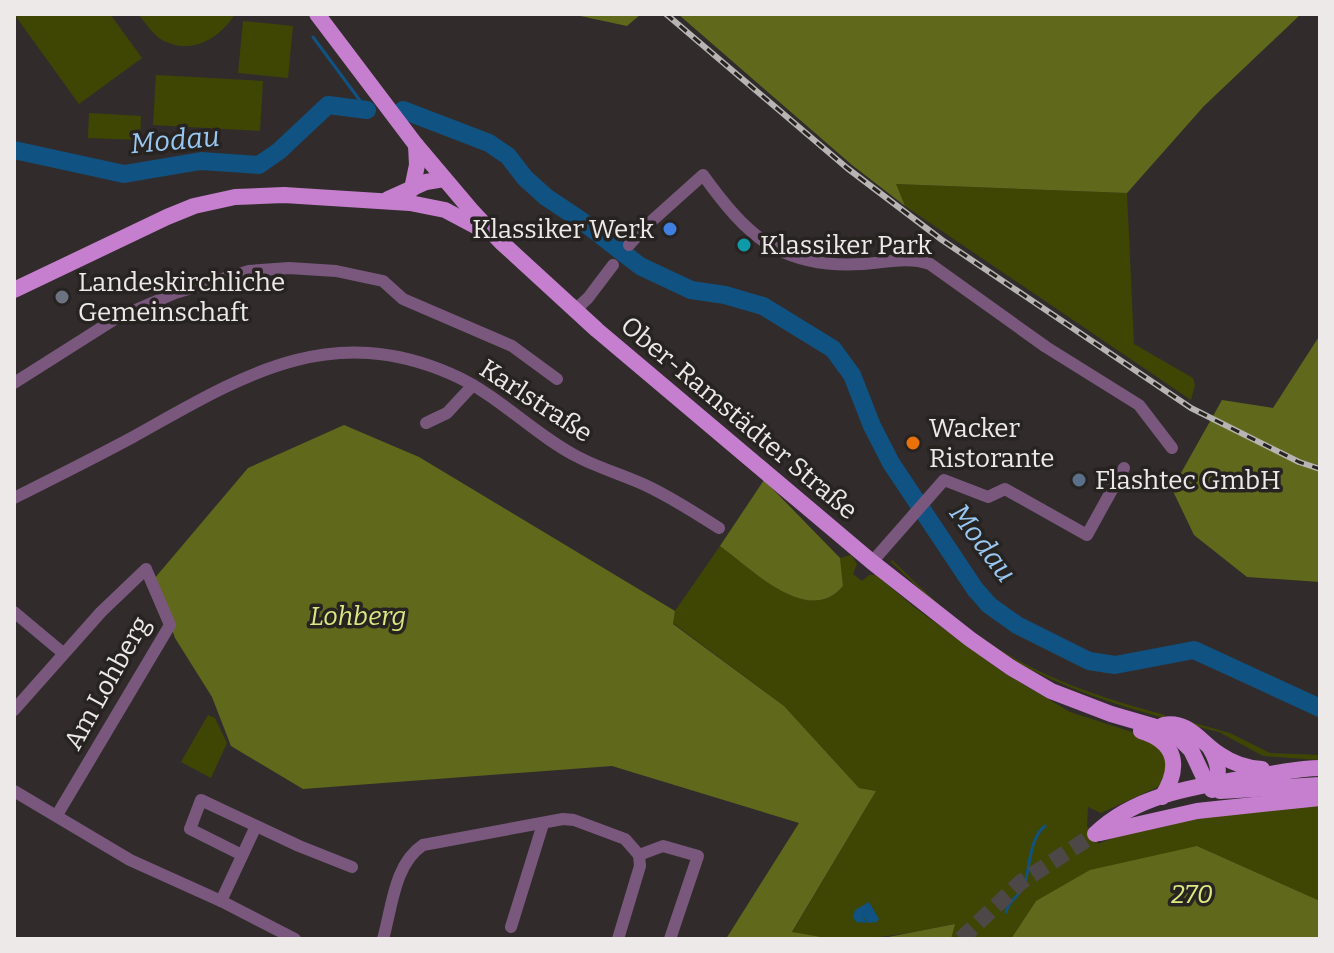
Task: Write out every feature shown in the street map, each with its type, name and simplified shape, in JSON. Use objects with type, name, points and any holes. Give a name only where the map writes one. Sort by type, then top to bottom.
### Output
[{"type":"main road","name":"Ober-Ramstädter Straße","points":[[317,14],[444,179],[501,242],[575,310],[872,562],[1010,667],[1071,700],[1153,726]]},
{"type":"main road","points":[[411,196],[417,171],[416,145]]},
{"type":"main road","points":[[14,290],[167,217],[212,201],[263,195],[382,201],[411,196],[426,182],[444,179]]},
{"type":"main road","name":"Ober-Ramstädter Straße","points":[[411,196],[456,215],[501,242]]},
{"type":"main road","points":[[1071,700],[1099,718],[1146,733],[1163,743],[1174,762],[1173,776],[1162,797]]},
{"type":"main road","points":[[1153,726],[1172,723],[1185,727],[1210,748],[1240,765],[1281,771]]},
{"type":"main road","points":[[1153,726],[1173,732],[1186,743],[1216,787]]},
{"type":"main road","points":[[1210,748],[1218,765],[1216,787]]},
{"type":"main road","points":[[1095,834],[1120,814],[1162,797],[1281,771],[1320,768]]},
{"type":"main road","points":[[1095,834],[1156,808],[1203,795],[1216,787],[1320,785]]},
{"type":"main road","points":[[1095,834],[1197,811],[1320,798]]},
{"type":"street","points":[[629,245],[703,175],[731,214],[771,247],[793,257],[844,265],[911,260],[930,264],[1046,347],[1139,405],[1172,448]]},
{"type":"street","points":[[575,310],[613,265]]},
{"type":"street","points":[[14,383],[115,319],[175,293],[249,271],[289,268],[336,271],[383,281],[403,299],[512,346],[557,379]]},
{"type":"street","name":"Karlstraße","points":[[14,498],[267,367],[321,354],[358,353],[412,360],[452,374],[473,385],[577,457],[647,486],[719,528]]},
{"type":"street","points":[[426,423],[447,413],[473,385]]},
{"type":"street","points":[[872,562],[944,480],[988,497],[1005,489],[1087,535],[1124,468]]},
{"type":"street","name":"Am Lohberg","points":[[57,815],[170,625],[146,569],[63,653]]},
{"type":"street","points":[[14,612],[63,653],[14,710]]},
{"type":"street","points":[[14,791],[130,860],[295,939]]},
{"type":"street","points":[[242,855],[190,829],[201,800],[352,867]]},
{"type":"street","points":[[383,939],[400,876],[410,854],[423,845],[563,819],[574,820],[625,839],[639,855],[640,866],[618,939]]},
{"type":"street","points":[[511,927],[543,824]]},
{"type":"street","points":[[221,901],[256,826]]},
{"type":"street","points":[[639,855],[663,846],[698,856],[670,939]]},
{"type":"green space","points":[[14,14],[110,14],[142,58],[79,104]]},
{"type":"green space","points":[[138,14],[235,14],[212,38],[192,46],[181,46],[159,38]]},
{"type":"green space","points":[[571,14],[641,14],[627,26]]},
{"type":"green space","points":[[678,14],[1301,14],[1204,106],[1127,193],[896,184],[905,206],[852,165]]},
{"type":"green space","points":[[243,21],[293,26],[288,78],[238,73]]},
{"type":"green space","points":[[156,75],[263,81],[260,131],[153,125]]},
{"type":"green space","points":[[89,113],[141,116],[140,140],[88,138]]},
{"type":"green space","points":[[895,184],[1127,193],[1134,344],[1193,378],[1195,385],[1191,400],[905,206]]},
{"type":"green space","points":[[1320,335],[1320,582],[1247,577],[1194,535],[1172,489],[1222,400],[1273,408]]},
{"type":"green space","name":"Lohberg","points":[[344,425],[419,457],[675,611],[673,624],[784,706],[859,788],[876,791],[792,932],[832,939],[726,939],[799,823],[612,766],[303,789],[231,746],[212,697],[175,638],[154,579],[248,468]]},
{"type":"green space","points":[[764,480],[840,558],[843,586],[829,597],[813,601],[797,598],[763,579],[720,546]]},
{"type":"green space","points":[[720,546],[780,590],[814,601],[829,597],[843,586],[840,558],[851,555],[857,564],[853,574],[862,581],[869,575],[876,575],[1001,671],[1070,712],[1154,741],[1170,762],[1160,786],[1101,813],[1088,807],[1087,826],[1098,844],[1132,830],[1187,816],[1320,802],[1320,901],[1197,846],[1036,901],[1011,939],[951,939],[954,924],[855,939],[792,933],[876,791],[859,788],[784,706],[673,623],[675,611]]},
{"type":"green space","points":[[892,560],[955,618],[1011,656],[1060,681],[1165,715],[1164,718],[1059,683],[1010,658],[954,620]]},
{"type":"green space","points":[[208,715],[215,718],[227,743],[211,778],[181,762]]},
{"type":"green space","points":[[1187,721],[1230,733],[1270,753],[1320,755],[1320,760],[1263,756],[1219,732],[1187,724]]},
{"type":"green space","name":"270","points":[[1197,846],[1320,901],[1320,939],[1011,939],[1036,901],[1090,870]]},
{"type":"green space","points":[[955,924],[951,939],[878,939]]},
{"type":"water","points":[[869,902],[879,919],[867,923],[862,914],[866,923],[856,922],[853,917],[855,910]]},
{"type":"waterway","points":[[313,37],[367,110]]},
{"type":"waterway","name":"Modau","points":[[14,150],[124,174],[201,161],[259,165],[279,151],[328,105],[367,110]]},
{"type":"waterway","name":"Modau","points":[[403,110],[489,143],[508,156],[525,178],[546,197],[640,266],[691,290],[725,295],[763,306],[833,349],[852,375],[891,463],[975,589],[989,605],[1017,625],[1089,661],[1115,665],[1194,650],[1320,708]]},
{"type":"waterway","points":[[1006,912],[1024,886],[1033,846],[1045,826]]},
{"type":"tunnel","points":[[961,939],[1021,882],[1095,834]]},
{"type":"railway","points":[[666,14],[847,168],[942,240],[1191,408],[1299,462],[1320,469]]},
{"type":"place","name":"Klassiker Werk","points":[[670,229]]},
{"type":"place","name":"Klassiker Park","points":[[744,245]]},
{"type":"place","name":"Landeskirchliche Gemeinschaft","points":[[62,297]]},
{"type":"place","name":"Wacker Ristorante","points":[[913,443]]},
{"type":"place","name":"Flashtec GmbH","points":[[1079,480]]}]
